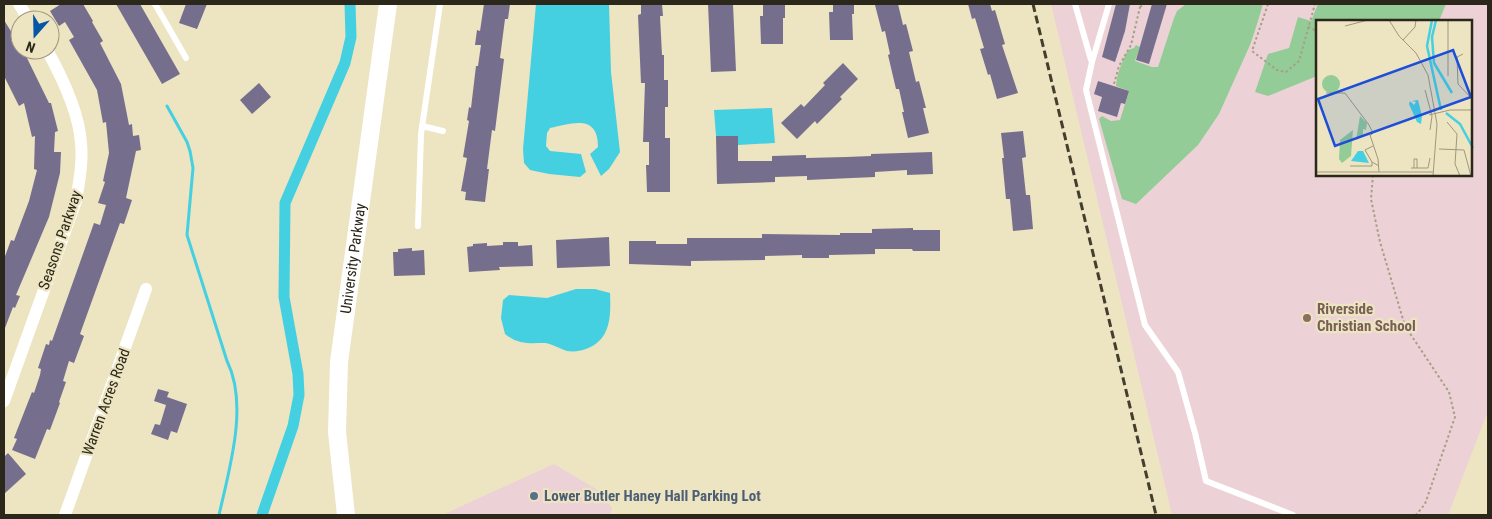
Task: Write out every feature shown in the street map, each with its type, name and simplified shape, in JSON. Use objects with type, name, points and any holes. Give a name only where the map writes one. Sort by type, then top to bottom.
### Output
[{"type":"main road","name":"University Parkway","points":[[346,515],[337,432],[339,362],[388,4]]},
{"type":"street","name":"Seasons Parkway","points":[[4,401],[76,201],[81,175],[81,142],[72,103],[53,60]]},
{"type":"street","name":"Warren Acres Road","points":[[65,515],[146,289]]},
{"type":"lane","points":[[155,4],[186,58]]},
{"type":"lane","points":[[418,226],[422,126],[440,4]]},
{"type":"lane","points":[[1075,4],[1092,62]]},
{"type":"lane","points":[[1109,4],[1086,90],[1144,325],[1178,372],[1206,481],[1294,515]]},
{"type":"lane","points":[[422,126],[443,131]]},
{"type":"path","points":[[1114,84],[1119,66],[1131,45],[1140,8],[1139,4]]},
{"type":"path","points":[[1140,8],[1144,4]]},
{"type":"path","points":[[1268,4],[1252,51],[1277,70],[1286,72],[1298,60],[1315,4]]},
{"type":"path","points":[[1308,27],[1316,31]]},
{"type":"path","points":[[1373,176],[1371,199],[1380,242],[1405,326],[1449,392],[1455,417],[1425,504],[1416,515]]},
{"type":"shaded area","name":"Riverside Christian School","points":[[1051,4],[1488,4],[1488,411],[1448,515],[1172,515]]},
{"type":"shaded area","points":[[554,464],[598,490],[612,508],[610,515],[442,515]]},
{"type":"green space","points":[[1186,4],[1263,4],[1250,45],[1219,114],[1198,145],[1136,204],[1122,199],[1099,119],[1102,116],[1111,121],[1120,120],[1129,91],[1116,86],[1117,77],[1128,50],[1136,45],[1140,47],[1135,61],[1152,67],[1158,67],[1177,11]]},
{"type":"green space","points":[[1318,4],[1446,4],[1439,20],[1316,20],[1316,76],[1268,96],[1255,92],[1268,54],[1289,48],[1298,17],[1311,21]]},
{"type":"water","points":[[536,4],[609,4],[611,72],[620,152],[609,169],[601,176],[590,154],[598,147],[597,137],[594,129],[583,123],[550,128],[547,133],[546,146],[550,151],[581,154],[586,172],[580,177],[530,170],[524,163],[523,149]]},
{"type":"water","points":[[772,108],[775,143],[738,145],[738,136],[716,136],[714,110]]},
{"type":"water","points":[[576,289],[595,289],[610,293],[608,326],[600,340],[594,345],[586,349],[567,351],[545,343],[520,342],[505,334],[501,318],[503,300],[509,295],[547,298]]},
{"type":"building","points":[[61,4],[83,4],[103,41],[100,43],[121,84],[129,125],[132,124],[133,136],[139,135],[141,150],[136,151],[126,198],[132,200],[124,224],[120,223],[80,334],[84,336],[74,363],[69,361],[63,381],[66,382],[60,403],[50,430],[47,429],[35,459],[12,450],[17,439],[14,438],[32,392],[34,393],[41,369],[38,368],[46,344],[49,345],[50,340],[52,341],[94,223],[100,225],[106,205],[98,203],[105,182],[103,181],[109,153],[106,122],[103,123],[97,90],[69,40],[74,37],[65,22],[60,25],[60,10],[52,10]]},
{"type":"building","points":[[116,4],[140,4],[180,74],[162,84]]},
{"type":"building","points":[[186,4],[207,4],[197,29],[179,23]]},
{"type":"building","points":[[484,4],[510,4],[508,19],[505,19],[500,58],[504,59],[495,131],[492,130],[485,202],[465,200],[466,192],[461,191],[467,158],[463,157],[469,121],[467,120],[469,107],[471,108],[476,66],[478,66],[481,45],[475,45],[477,30],[480,31]]},
{"type":"building","points":[[641,4],[662,4],[663,16],[660,16],[662,55],[664,55],[664,80],[668,80],[668,107],[665,107],[665,138],[670,138],[670,192],[647,192],[646,165],[649,165],[649,142],[643,142],[645,83],[641,83],[638,15],[641,14]]},
{"type":"building","points":[[708,4],[733,4],[736,71],[711,72]]},
{"type":"building","points":[[763,4],[785,4],[783,44],[761,44],[760,16],[763,16]]},
{"type":"building","points":[[833,4],[854,4],[854,14],[852,14],[853,40],[830,40],[829,12],[833,12]]},
{"type":"building","points":[[898,4],[903,25],[906,24],[913,51],[909,52],[916,82],[919,81],[926,108],[923,108],[929,133],[908,138],[899,89],[896,89],[888,55],[890,54],[885,31],[882,32],[875,5]]},
{"type":"building","points":[[968,4],[990,4],[992,11],[995,10],[1005,44],[1002,45],[1018,93],[997,99],[980,49],[984,48],[975,18],[972,19]]},
{"type":"building","points":[[1116,4],[1130,4],[1125,31],[1115,62],[1102,57]]},
{"type":"building","points":[[1152,4],[1167,4],[1149,64],[1136,60]]},
{"type":"building","points":[[4,20],[10,30],[10,60],[28,60],[49,103],[51,103],[58,131],[55,132],[54,152],[61,152],[60,173],[49,217],[16,295],[20,296],[15,308],[13,307],[5,328],[4,259],[11,240],[14,241],[29,201],[37,170],[34,169],[35,136],[32,137],[24,103],[19,106],[4,76]]},
{"type":"building","points":[[843,63],[858,79],[840,97],[842,99],[817,124],[815,121],[797,139],[781,123],[801,104],[804,107],[825,85],[823,83]]},
{"type":"building","points":[[1098,81],[1129,91],[1125,104],[1121,103],[1117,117],[1098,111],[1102,97],[1094,94]]},
{"type":"building","points":[[259,83],[271,97],[252,114],[240,100]]},
{"type":"building","points":[[1023,131],[1026,157],[1022,158],[1026,195],[1030,195],[1033,229],[1013,231],[1010,199],[1006,199],[1001,133]]},
{"type":"building","points":[[716,136],[738,136],[738,161],[772,161],[772,156],[806,155],[806,158],[932,152],[933,174],[907,175],[907,170],[875,172],[875,177],[807,180],[807,176],[775,177],[775,182],[717,184]]},
{"type":"building","points":[[913,228],[913,230],[940,230],[940,251],[875,249],[875,254],[829,255],[829,258],[802,258],[802,255],[765,256],[765,260],[691,261],[691,266],[629,264],[629,241],[656,241],[656,244],[687,244],[687,238],[762,238],[762,234],[840,235],[840,233],[872,233],[872,229]]},
{"type":"building","points":[[609,237],[610,266],[557,268],[556,240]]},
{"type":"building","points":[[503,242],[518,242],[518,246],[532,245],[533,266],[499,267],[500,270],[469,272],[467,247],[473,246],[473,244],[487,243],[487,246],[503,245]]},
{"type":"building","points":[[412,248],[412,251],[424,250],[425,275],[394,276],[393,252],[398,252],[398,249]]},
{"type":"building","points":[[158,389],[169,392],[167,397],[187,404],[177,433],[171,431],[168,440],[151,434],[155,424],[160,425],[166,405],[154,401]]},
{"type":"building","points":[[8,453],[26,474],[4,494],[4,457]]},
{"type":"waterway","points":[[262,515],[293,426],[299,395],[298,374],[284,297],[285,203],[345,63],[351,37],[350,4]]},
{"type":"waterway","points":[[167,106],[190,151],[193,168],[187,235],[233,378],[236,397],[235,438],[219,515]]},
{"type":"railway","points":[[1033,4],[1156,515]]},
{"type":"place","name":"Riverside Christian School","points":[[1307,318]]},
{"type":"place","name":"Lower Butler Haney Hall Parking Lot","points":[[534,496]]}]
